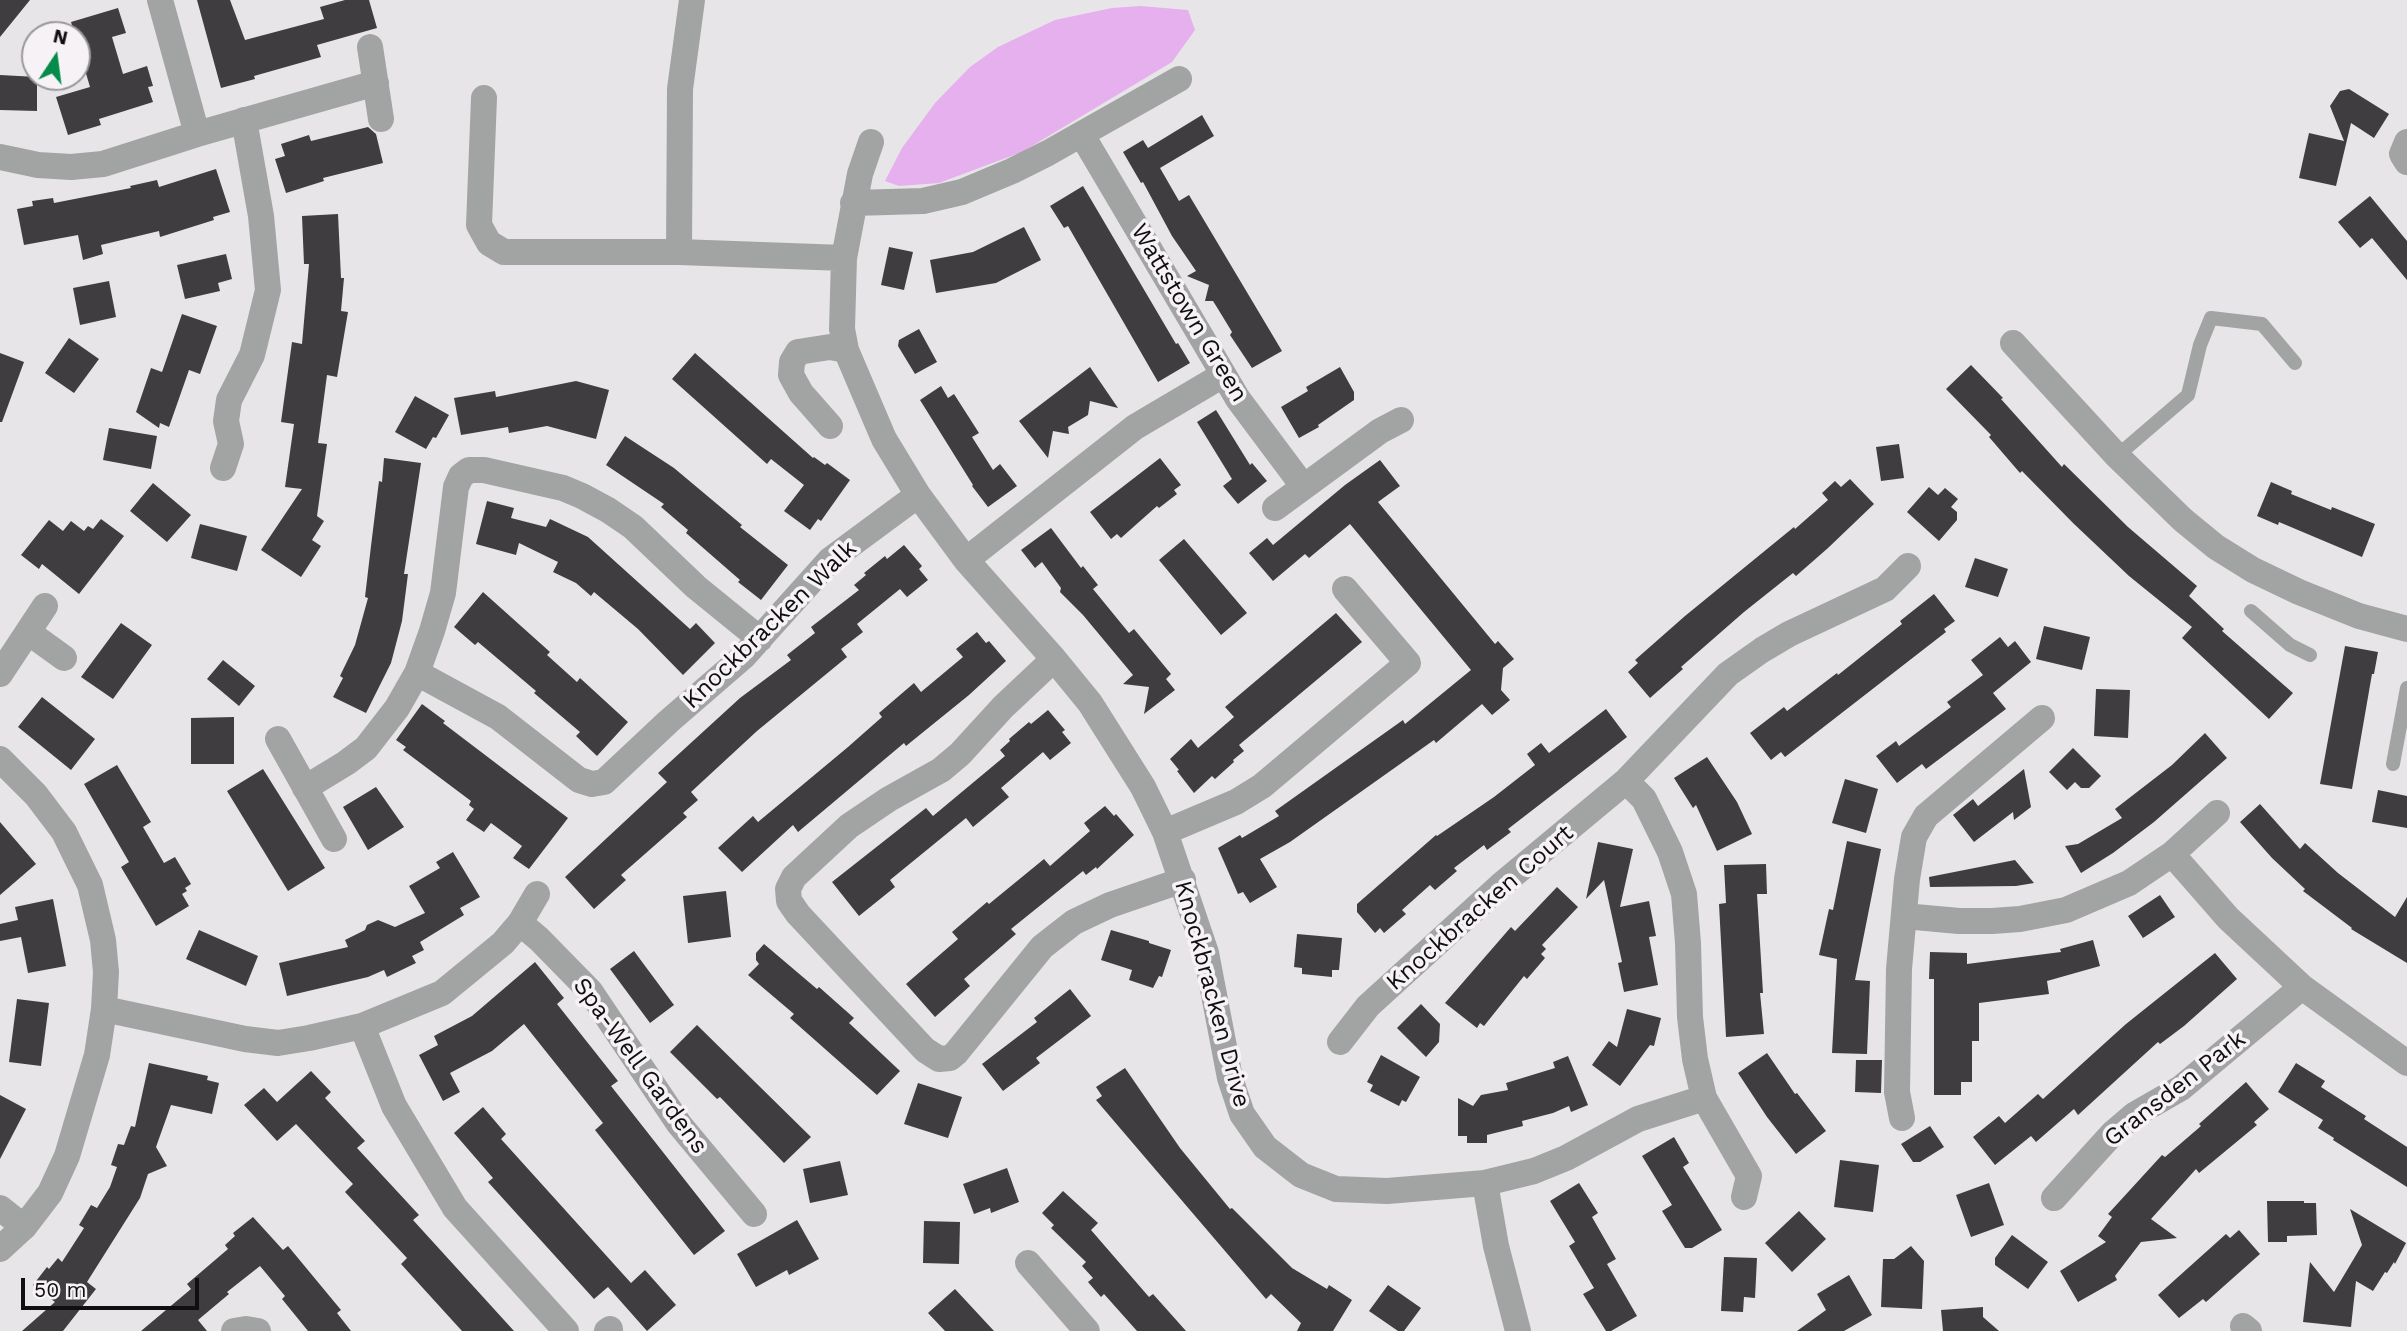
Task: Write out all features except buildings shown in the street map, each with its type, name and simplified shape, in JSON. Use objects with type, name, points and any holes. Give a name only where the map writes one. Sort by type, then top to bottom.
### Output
[{"type":"street","points":[[160,0],[197,134]]},
{"type":"street","points":[[679,252],[680,89],[692,0]]},
{"type":"street","points":[[370,47],[381,119]]},
{"type":"street","points":[[853,203],[923,201],[962,192],[1012,172],[1180,79]]},
{"type":"street","points":[[0,157],[38,165],[71,167],[103,164],[376,83]]},
{"type":"street","points":[[484,98],[479,225],[489,243],[504,252],[679,252],[844,258]]},
{"type":"street","points":[[223,468],[231,444],[226,421],[229,400],[252,355],[268,290],[261,216],[244,120]]},
{"type":"street","name":"Wattstown Green","points":[[1082,135],[1238,399],[1303,486]]},
{"type":"street","name":"Knockbracken Drive","points":[[871,142],[853,203],[844,258],[842,329],[846,350],[884,439],[918,495],[966,560],[1090,703],[1143,787],[1166,832],[1206,953],[1230,1078],[1242,1114],[1265,1147],[1301,1175],[1336,1189],[1388,1191],[1485,1182]]},
{"type":"street","points":[[2407,142],[2402,154],[2407,162]]},
{"type":"street","points":[[2013,343],[2117,456],[2183,520],[2216,547],[2253,570],[2359,616],[2407,629]]},
{"type":"street","points":[[830,426],[801,393],[791,375],[792,362],[798,352],[830,347],[846,350]]},
{"type":"street","points":[[966,560],[1135,427],[1223,375]]},
{"type":"street","points":[[1275,508],[1380,431],[1401,419]]},
{"type":"street","points":[[305,788],[366,748],[397,708],[417,673],[443,593],[456,487],[461,475],[469,470],[484,470],[563,488],[599,505],[633,527],[696,587],[760,639]]},
{"type":"street","name":"Knockbracken Walk","points":[[417,673],[498,717],[579,780],[592,784],[604,782],[760,639],[830,560],[918,495]]},
{"type":"street","name":"Knockbracken Court","points":[[1340,1042],[1368,1006],[1502,885],[1626,781],[1728,674],[1788,634],[1885,589],[1908,566]]},
{"type":"street","points":[[1166,832],[1236,802],[1262,786],[1408,663],[1345,589]]},
{"type":"street","points":[[0,674],[45,606]]},
{"type":"street","points":[[28,632],[64,658]]},
{"type":"street","points":[[1054,659],[941,770],[889,799],[849,826],[794,877],[788,888],[789,901],[807,924],[925,1050],[939,1059],[950,1058],[956,1054],[1042,947],[1074,922],[1110,905],[1183,880]]},
{"type":"street","points":[[1902,1118],[1897,1092],[1897,1026],[1907,879],[1914,837],[1926,816],[2042,718]]},
{"type":"street","points":[[278,739],[334,838]]},
{"type":"street","points":[[0,758],[36,795],[64,832],[90,885],[103,940],[106,972],[97,1055],[67,1156],[50,1193],[24,1227],[0,1249]]},
{"type":"street","points":[[1626,781],[1644,799],[1670,852],[1684,894],[1690,1017],[1695,1059],[1704,1098],[1749,1176],[1744,1197]]},
{"type":"street","points":[[1904,916],[1992,921],[2020,919],[2066,910],[2129,883],[2172,854],[2217,813]]},
{"type":"street","points":[[2172,854],[2228,918],[2302,987],[2407,1063]]},
{"type":"street","points":[[104,1009],[245,1039],[278,1042],[362,1026],[442,993],[503,943],[520,923],[537,894]]},
{"type":"street","name":"Spa-Well Gardens","points":[[520,923],[590,991],[679,1124],[754,1214]]},
{"type":"street","name":"Gransden Park","points":[[2054,1198],[2127,1121],[2181,1088],[2302,987]]},
{"type":"street","points":[[362,1026],[394,1106],[455,1208],[566,1331]]},
{"type":"street","points":[[1518,1331],[1499,1259],[1485,1182],[1534,1171],[1566,1158],[1638,1119],[1704,1098]]},
{"type":"street","points":[[0,1208],[24,1227]]},
{"type":"street","points":[[1028,1263],[1087,1331]]},
{"type":"street","points":[[234,1331],[258,1331]]},
{"type":"lane","points":[[2117,456],[2188,395],[2200,345],[2211,318],[2262,324],[2295,363]]},
{"type":"lane","points":[[2251,611],[2290,645],[2310,655]]},
{"type":"lane","points":[[2393,764],[2403,732],[2407,688]]},
{"type":"shaded area","points":[[1140,6],[1188,10],[1195,30],[1172,62],[1022,152],[939,183],[899,186],[885,181],[902,148],[935,103],[970,67],[998,47],[1055,20],[1112,8]]}]
